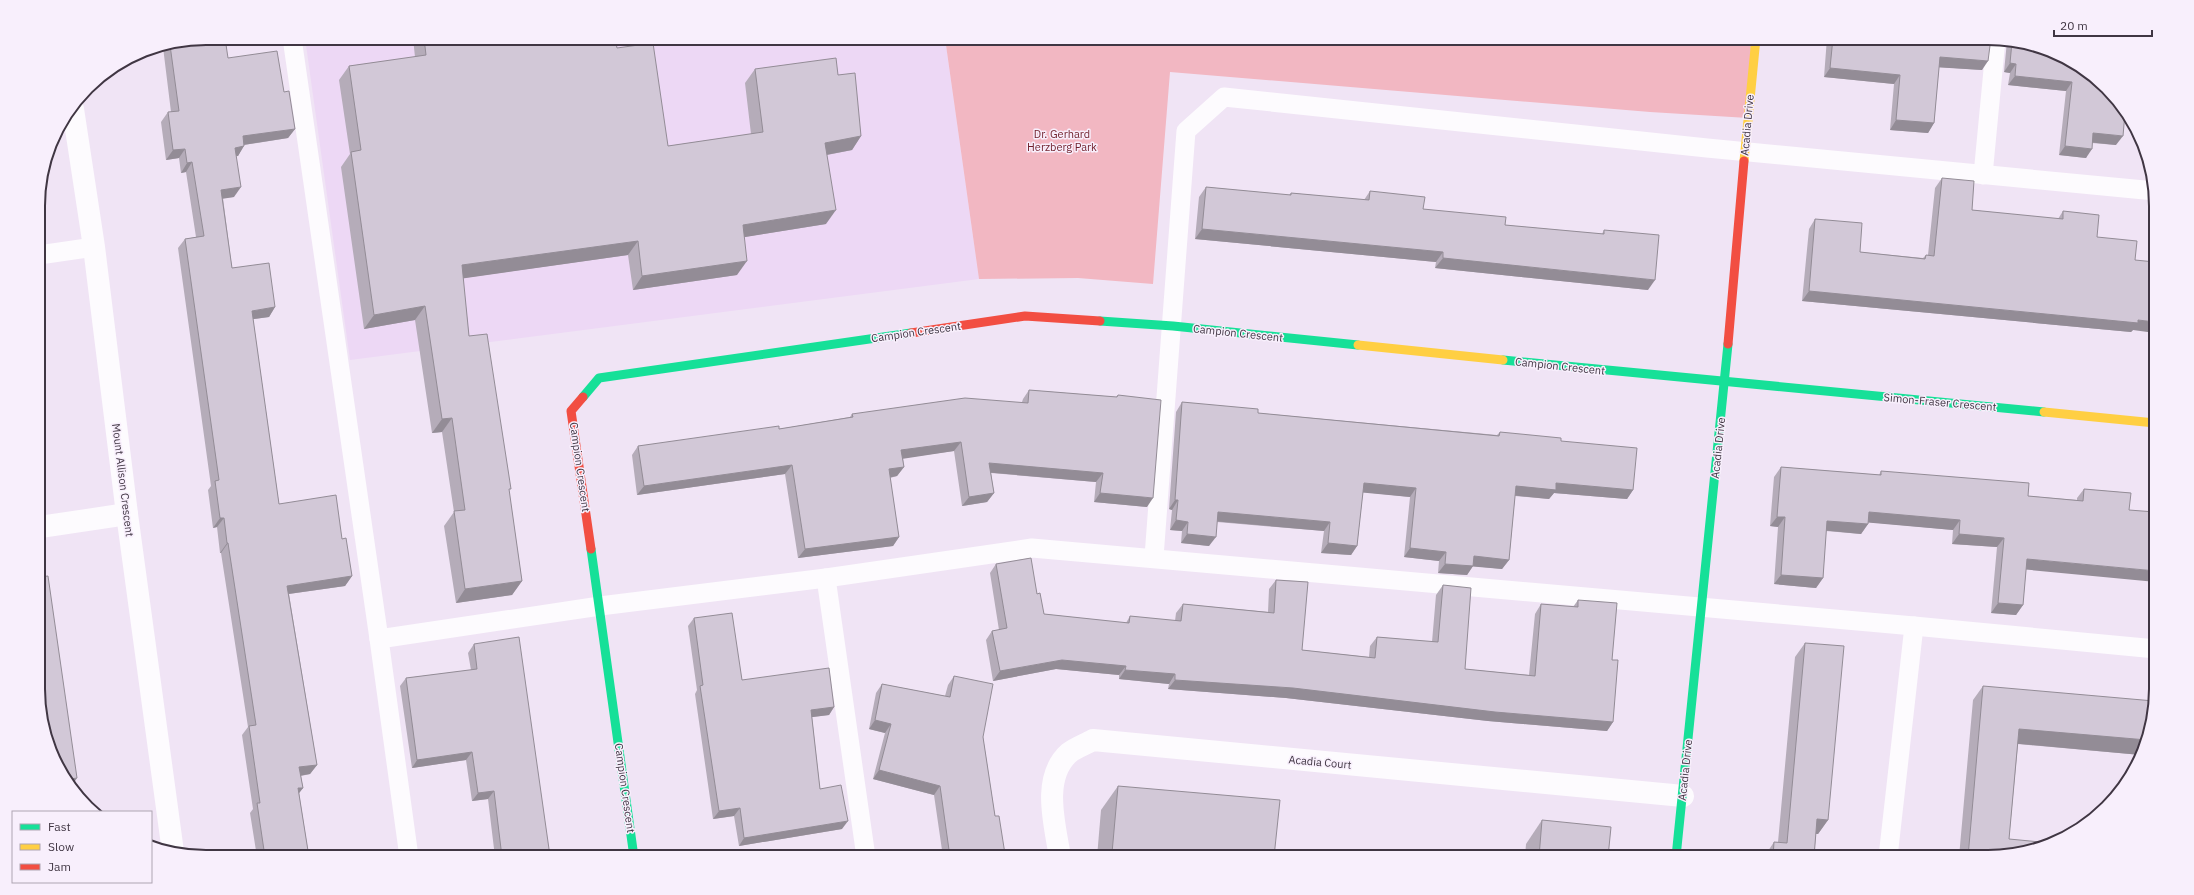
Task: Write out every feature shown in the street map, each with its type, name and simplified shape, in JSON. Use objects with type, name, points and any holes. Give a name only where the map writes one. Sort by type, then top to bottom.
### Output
[{"type":"street","name":"Acadia Drive","points":[[1677,850],[1725,382],[1755,45]]},
{"type":"street","name":"Mount Allison Crescent","points":[[74,114],[94,247],[127,514],[172,847]]},
{"type":"street","name":"Campion Crescent","points":[[633,850],[600,606],[571,411],[599,378],[1025,316],[1172,326],[1725,382]]},
{"type":"street","name":"Simon-Fraser Crescent","points":[[1725,382],[2149,421]]},
{"type":"street","points":[[45,526],[127,514]]},
{"type":"street","name":"Acadia Court","points":[[1059,850],[1052,805],[1052,787],[1058,768],[1069,753],[1093,740],[1683,796]]},
{"type":"lane","points":[[293,45],[408,850]]},
{"type":"lane","points":[[1983,175],[1995,45]]},
{"type":"lane","points":[[1154,557],[1186,131],[1224,97],[1745,152],[2149,190]]},
{"type":"lane","points":[[45,254],[94,247]]},
{"type":"lane","points":[[379,639],[600,606],[826,578],[1032,548],[1154,557],[2149,648]]},
{"type":"lane","points":[[826,578],[865,850]]},
{"type":"lane","points":[[1889,850],[1914,626]]},
{"type":"shaded area","points":[[306,45],[946,45],[979,279],[350,360]]},
{"type":"green space","name":"Dr. Gerhard Herzberg Park","points":[[946,45],[1755,45],[1748,118],[1650,112],[1170,72],[1153,284],[1078,278],[979,279]]},
{"type":"building","points":[[195,45],[226,45],[228,58],[277,51],[284,92],[289,91],[295,129],[243,136],[244,146],[235,148],[241,187],[221,190],[232,268],[269,263],[275,307],[252,311],[279,504],[336,495],[342,539],[346,538],[352,576],[287,586],[317,765],[299,767],[303,788],[298,788],[308,850],[264,850],[257,803],[260,803],[249,726],[256,725],[224,518],[220,518],[215,481],[219,480],[185,239],[204,236],[192,162],[187,163],[185,149],[173,150],[168,112],[179,111],[171,49]]},
{"type":"building","points":[[425,45],[616,45],[617,48],[639,45],[653,45],[668,146],[763,132],[755,69],[836,58],[838,75],[855,73],[861,136],[825,143],[836,210],[743,225],[747,261],[642,276],[638,241],[462,265],[469,336],[487,334],[511,489],[509,489],[522,581],[465,589],[454,511],[465,510],[452,418],[442,419],[425,306],[374,315],[351,152],[361,150],[349,66],[426,55]]},
{"type":"building","points":[[1832,45],[1990,45],[1988,61],[1940,57],[1934,123],[1896,120],[1900,75],[1830,68]]},
{"type":"building","points":[[2012,47],[2030,50],[2050,57],[2077,72],[2102,92],[2116,108],[2124,121],[2123,136],[2093,133],[2092,149],[2065,146],[2072,82],[2015,76],[2016,64],[2010,63]]},
{"type":"building","points":[[1942,178],[1974,181],[1972,210],[2063,219],[2063,211],[2099,215],[2097,237],[2137,241],[2135,260],[2149,261],[2149,321],[2138,320],[2138,323],[1809,291],[1815,219],[1862,223],[1860,252],[1925,259],[1926,255],[1934,256]]},
{"type":"building","points":[[1206,187],[1291,195],[1291,193],[1369,200],[1370,191],[1425,197],[1423,209],[1506,217],[1505,225],[1604,234],[1604,230],[1659,235],[1655,280],[1443,258],[1443,252],[1202,229]]},
{"type":"building","points":[[1029,390],[1117,397],[1118,395],[1161,400],[1153,498],[1100,493],[1103,473],[989,463],[994,493],[969,497],[961,442],[901,450],[904,467],[889,469],[899,537],[805,549],[792,465],[644,486],[638,446],[779,426],[779,429],[853,417],[852,414],[965,398],[1028,403]]},
{"type":"building","points":[[1182,402],[1258,409],[1258,413],[1499,436],[1500,432],[1561,438],[1561,441],[1637,448],[1633,490],[1556,483],[1556,490],[1516,486],[1509,560],[1474,556],[1473,566],[1445,564],[1446,552],[1410,548],[1416,488],[1364,483],[1357,546],[1328,543],[1330,522],[1218,512],[1216,537],[1187,534],[1188,522],[1176,520],[1178,500],[1175,500]]},
{"type":"building","points":[[1781,467],[1881,475],[1881,471],[2029,483],[2028,496],[2083,501],[2084,489],[2131,493],[2129,510],[2149,512],[2149,570],[2027,559],[2023,605],[1998,603],[2004,538],[1959,534],[1960,520],[1869,512],[1868,524],[1827,521],[1823,578],[1781,575],[1785,517],[1777,517]]},
{"type":"building","points":[[1031,558],[1037,594],[1040,593],[1044,614],[1129,623],[1130,616],[1181,621],[1183,604],[1274,613],[1276,580],[1308,582],[1302,650],[1375,658],[1377,637],[1438,642],[1443,585],[1471,588],[1465,669],[1535,676],[1541,604],[1578,607],[1578,600],[1617,603],[1612,660],[1618,660],[1613,722],[1495,712],[1293,688],[1175,680],[1175,674],[1125,670],[1126,666],[1062,660],[1000,671],[992,631],[1007,628],[996,564]]},
{"type":"building","points":[[45,576],[48,576],[77,778],[72,779],[57,751],[50,731],[46,710]]},
{"type":"building","points":[[732,613],[742,680],[829,668],[834,707],[811,710],[820,789],[841,785],[848,821],[744,838],[740,808],[719,811],[700,686],[703,685],[694,618]]},
{"type":"building","points":[[519,637],[549,850],[501,850],[494,791],[478,793],[472,752],[417,760],[406,678],[477,669],[474,644]]},
{"type":"building","points":[[1805,643],[1844,646],[1828,820],[1817,819],[1815,850],[1773,850],[1774,842],[1787,843]]},
{"type":"building","points":[[954,676],[993,684],[983,737],[995,816],[999,816],[1004,850],[949,850],[940,786],[879,770],[891,724],[875,720],[882,684],[950,697]]},
{"type":"building","points":[[1983,686],[2149,701],[2144,731],[2141,739],[2019,729],[2009,839],[2038,842],[2009,849],[1969,850]]},
{"type":"building","points":[[1118,786],[1280,800],[1275,850],[1112,850]]},
{"type":"building","points":[[1542,820],[1611,827],[1609,850],[1540,850]]},
{"type":"traffic: fast","points":[[1100,321],[1173,326],[1358,345]]},
{"type":"traffic: fast","points":[[583,397],[599,378],[911,333]]},
{"type":"traffic: fast","points":[[1677,850],[1728,344]]},
{"type":"traffic: fast","points":[[1503,360],[2044,412]]},
{"type":"traffic: fast","points":[[591,549],[633,850]]},
{"type":"traffic: slow","points":[[1744,161],[1755,45]]},
{"type":"traffic: slow","points":[[1358,345],[1503,360]]},
{"type":"traffic: slow","points":[[2044,412],[2149,422]]},
{"type":"traffic: jam","points":[[1728,344],[1744,161]]},
{"type":"traffic: jam","points":[[911,333],[1025,316],[1100,321]]},
{"type":"traffic: jam","points":[[583,397],[571,411],[591,549]]}]
